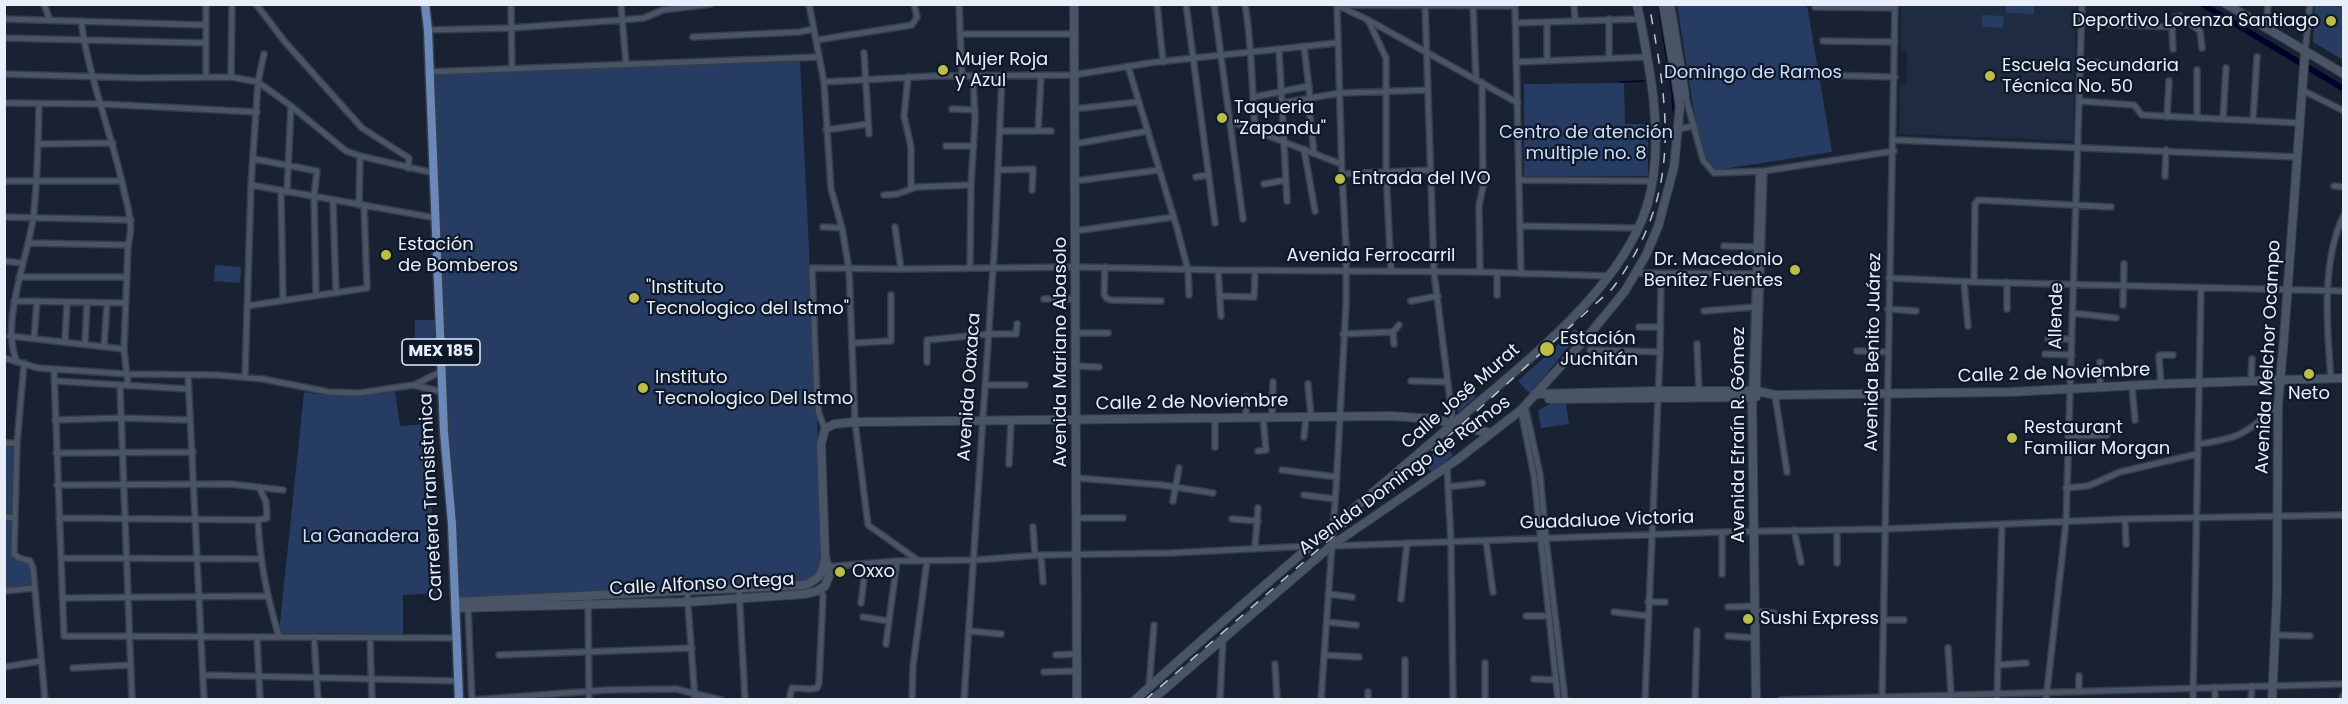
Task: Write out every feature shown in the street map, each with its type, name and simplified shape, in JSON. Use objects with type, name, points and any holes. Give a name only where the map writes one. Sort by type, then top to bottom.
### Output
[{"type":"main road","name":"Carretera Transistmica","points":[[425,4],[459,699]]},
{"type":"street","points":[[44,4],[50,21]]},
{"type":"street","points":[[206,4],[206,77]]},
{"type":"street","points":[[231,77],[232,4]]},
{"type":"street","points":[[256,4],[285,42],[362,128],[409,158],[408,168]]},
{"type":"street","points":[[511,4],[512,69]]},
{"type":"street","points":[[621,4],[626,64]]},
{"type":"street","points":[[428,30],[511,28],[644,18],[662,7],[711,4]]},
{"type":"street","points":[[809,4],[824,82],[831,189],[842,228],[849,268],[854,343],[855,422],[868,525],[919,561]]},
{"type":"street","points":[[817,40],[912,25],[917,17],[914,4]]},
{"type":"street","points":[[959,4],[962,76]]},
{"type":"street","name":"Avenida Mariano Abasolo","points":[[1074,4],[1077,699]]},
{"type":"street","points":[[1157,4],[1163,62]]},
{"type":"street","points":[[1186,4],[1215,223]]},
{"type":"street","points":[[1214,4],[1243,219]]},
{"type":"street","points":[[1245,4],[1252,52],[1255,130]]},
{"type":"street","points":[[1574,4],[1575,21]]},
{"type":"street","points":[[1610,276],[1638,228],[1652,181],[1655,137],[1654,106],[1636,4]]},
{"type":"street","name":"Avenida Domingo de Ramos","points":[[1663,4],[1682,95]]},
{"type":"street","name":"Avenida Domingo de Ramos","points":[[1152,699],[1331,546],[1447,467],[1528,402],[1625,291],[1658,227],[1667,200],[1682,95],[1670,4]]},
{"type":"street","name":"Allende","points":[[2046,699],[2066,522],[2082,4]]},
{"type":"street","points":[[2266,29],[2268,4]]},
{"type":"street","points":[[2305,56],[2308,4]]},
{"type":"street","points":[[1336,5],[1515,5],[1521,274]]},
{"type":"street","points":[[1336,5],[1368,20],[1518,103]]},
{"type":"street","points":[[1321,699],[1344,365],[1346,271],[1336,5]]},
{"type":"street","points":[[1425,5],[1434,272],[1453,424]]},
{"type":"street","points":[[1473,5],[1483,186],[1479,206],[1480,272]]},
{"type":"street","points":[[2228,5],[2305,56],[2343,74]]},
{"type":"street","points":[[1815,7],[1895,6]]},
{"type":"street","name":"Avenida Benito Juárez","points":[[1882,698],[1895,6]]},
{"type":"street","points":[[2173,49],[2172,27],[2176,18],[2180,16],[2200,31],[2202,48]]},
{"type":"street","points":[[1609,19],[1609,58]]},
{"type":"street","points":[[1515,22],[1640,19]]},
{"type":"street","points":[[4,20],[206,25]]},
{"type":"street","points":[[1368,20],[1386,58],[1386,172],[1391,272]]},
{"type":"street","points":[[81,21],[131,220],[124,349],[128,386]]},
{"type":"street","points":[[1547,22],[1547,61]]},
{"type":"street","points":[[2081,23],[2172,27]]},
{"type":"street","points":[[693,37],[799,32],[814,29]]},
{"type":"street","points":[[962,34],[1074,34]]},
{"type":"street","points":[[4,38],[206,43]]},
{"type":"street","points":[[1824,41],[1895,42]]},
{"type":"street","points":[[824,82],[908,77],[1073,75],[1193,58],[1337,43]]},
{"type":"street","points":[[1304,46],[1314,153]]},
{"type":"street","points":[[1279,49],[1287,201]]},
{"type":"street","points":[[864,53],[868,134]]},
{"type":"street","points":[[245,377],[251,185],[258,82],[264,54]]},
{"type":"street","name":"Avenida Melchor Ocampo","points":[[2272,699],[2271,685],[2276,634],[2278,405],[2305,56]]},
{"type":"street","points":[[428,72],[819,57]]},
{"type":"street","points":[[1517,62],[1647,57]]},
{"type":"street","points":[[2253,120],[2257,57]]},
{"type":"street","points":[[2080,62],[2153,65]]},
{"type":"street","points":[[1128,66],[1174,217],[1188,270],[1189,295]]},
{"type":"street","points":[[2223,119],[2226,68]]},
{"type":"street","points":[[2197,70],[2197,118]]},
{"type":"street","points":[[4,74],[231,77],[258,82],[346,151],[434,173]]},
{"type":"street","points":[[1823,75],[1895,77]]},
{"type":"street","points":[[970,268],[975,110],[973,76]]},
{"type":"street","name":"Avenida Oaxaca","points":[[964,699],[989,334],[1002,76]]},
{"type":"street","points":[[908,77],[904,116],[911,147],[911,189]]},
{"type":"street","points":[[1038,131],[1041,77]]},
{"type":"street","points":[[2167,117],[2169,81]]},
{"type":"street","points":[[1254,97],[1309,86]]},
{"type":"street","points":[[1282,103],[1340,93],[1428,90]]},
{"type":"street","points":[[2302,90],[2343,111]]},
{"type":"street","points":[[1682,95],[1694,126],[1703,160],[1714,173],[1761,171],[1894,151]]},
{"type":"street","points":[[2079,101],[2134,105],[2142,115],[2300,123]]},
{"type":"street","points":[[1074,110],[1138,102]]},
{"type":"street","points":[[4,103],[102,104],[257,112]]},
{"type":"street","points":[[17,362],[11,350],[10,336],[14,301],[33,218],[39,104]]},
{"type":"street","points":[[283,300],[284,191],[289,166],[291,106]]},
{"type":"street","points":[[952,109],[975,110]]},
{"type":"street","points":[[1230,121],[1341,164]]},
{"type":"street","points":[[826,130],[868,124]]},
{"type":"street","points":[[1678,129],[1694,126]]},
{"type":"street","points":[[1074,144],[1148,130]]},
{"type":"street","points":[[1000,131],[1051,131]]},
{"type":"street","points":[[1894,140],[2298,157]]},
{"type":"street","points":[[38,144],[113,143]]},
{"type":"street","points":[[946,146],[974,146]]},
{"type":"street","points":[[1304,149],[1315,211]]},
{"type":"street","points":[[2164,176],[2166,150]]},
{"type":"street","points":[[247,306],[367,288],[360,156]]},
{"type":"street","points":[[254,159],[317,171],[314,196],[316,294]]},
{"type":"street","points":[[998,170],[1033,169],[1032,190]]},
{"type":"street","points":[[1075,181],[1159,170]]},
{"type":"street","points":[[1342,174],[1431,170]]},
{"type":"street","name":"Avenida Efraín R. Gómez","points":[[1756,699],[1754,307],[1761,171]]},
{"type":"street","name":"Avenida Efraín R. Gómez","points":[[1755,394],[1762,274],[1761,171]]},
{"type":"street","points":[[1196,177],[1209,175]]},
{"type":"street","points":[[1264,184],[1286,180]]},
{"type":"street","points":[[1520,180],[1652,181]]},
{"type":"street","points":[[4,182],[122,181]]},
{"type":"street","points":[[251,185],[436,218]]},
{"type":"street","points":[[884,195],[917,186],[971,186]]},
{"type":"street","points":[[2334,186],[2343,187]]},
{"type":"street","points":[[333,200],[336,293]]},
{"type":"street","points":[[1974,282],[1977,200],[2111,207]]},
{"type":"street","points":[[2331,379],[2328,291],[2334,243],[2343,214]]},
{"type":"street","points":[[4,217],[131,220]]},
{"type":"street","points":[[1075,231],[1174,217]]},
{"type":"street","points":[[1521,226],[1638,228]]},
{"type":"street","points":[[823,227],[842,228]]},
{"type":"street","points":[[895,227],[901,269]]},
{"type":"street","points":[[2334,243],[2343,242]]},
{"type":"street","points":[[29,243],[128,244]]},
{"type":"street","points":[[1724,246],[1756,247]]},
{"type":"street","points":[[4,261],[22,263]]},
{"type":"street","points":[[2123,305],[2124,264]]},
{"type":"street","points":[[1105,267],[1104,294],[1106,298],[1161,301]]},
{"type":"street","name":"Avenida Ferrocarril","points":[[825,429],[817,400],[812,268],[1105,267],[1610,276]]},
{"type":"street","points":[[1218,270],[1221,316]]},
{"type":"street","points":[[1220,296],[1254,297],[1255,271]]},
{"type":"street","points":[[1497,273],[1497,295]]},
{"type":"street","points":[[1636,273],[1661,275],[1762,274]]},
{"type":"street","points":[[1645,699],[1660,352],[1661,275]]},
{"type":"street","name":"Calle José Murat","points":[[1135,699],[1562,327],[1610,276]]},
{"type":"street","points":[[19,277],[127,277]]},
{"type":"street","points":[[1889,278],[1964,282],[2343,291]]},
{"type":"street","points":[[1964,282],[1968,326]]},
{"type":"street","points":[[2007,282],[2007,309]]},
{"type":"street","points":[[2193,699],[2201,288]]},
{"type":"street","points":[[854,343],[891,341],[891,295]]},
{"type":"street","points":[[1411,301],[1437,296]]},
{"type":"street","points":[[1044,299],[1076,299]]},
{"type":"street","points":[[14,301],[126,303]]},
{"type":"street","points":[[34,338],[37,301]]},
{"type":"street","points":[[65,341],[67,302]]},
{"type":"street","points":[[85,344],[87,303]]},
{"type":"street","points":[[104,346],[106,303]]},
{"type":"street","points":[[1704,311],[1754,307]]},
{"type":"street","points":[[1888,309],[1917,311]]},
{"type":"street","points":[[2072,313],[2116,318]]},
{"type":"street","points":[[4,316],[12,318]]},
{"type":"street","points":[[927,362],[927,340],[989,334],[1016,334],[1017,324]]},
{"type":"street","points":[[1394,344],[1393,332],[1399,325]]},
{"type":"street","points":[[1639,327],[1660,327]]},
{"type":"street","points":[[1343,334],[1393,332]]},
{"type":"street","points":[[1075,333],[1108,333]]},
{"type":"street","points":[[10,336],[124,349]]},
{"type":"street","points":[[2048,339],[2072,339]]},
{"type":"street","points":[[1697,344],[1699,391]]},
{"type":"street","points":[[1590,350],[1660,352]]},
{"type":"street","points":[[1857,351],[1888,352]]},
{"type":"street","points":[[2045,354],[2072,355]]},
{"type":"street","points":[[2161,384],[2159,356],[2173,356]]},
{"type":"street","points":[[4,358],[54,370],[245,377],[329,392],[359,393],[413,385],[442,371]]},
{"type":"street","points":[[2251,382],[2252,359]]},
{"type":"street","points":[[2100,362],[2100,388]]},
{"type":"street","points":[[24,363],[17,443],[14,554],[30,561],[35,588],[45,699]]},
{"type":"street","points":[[1075,366],[1099,367]]},
{"type":"street","points":[[54,370],[64,636],[456,638]]},
{"type":"street","points":[[188,375],[204,699]]},
{"type":"street","name":"Calle 2 de Noviembre","points":[[1528,402],[1551,396],[1886,394],[2070,390],[2161,384],[2343,378]]},
{"type":"street","points":[[55,381],[188,389]]},
{"type":"street","points":[[1411,381],[1448,382]]},
{"type":"street","points":[[1272,418],[1273,382]]},
{"type":"street","points":[[1304,437],[1308,417],[1308,384]]},
{"type":"street","points":[[1544,384],[1551,396]]},
{"type":"street","points":[[413,385],[443,392]]},
{"type":"street","points":[[985,385],[1025,385]]},
{"type":"street","points":[[120,386],[132,699]]},
{"type":"street","points":[[2132,386],[2135,420]]},
{"type":"street","name":"Calle 2 de Noviembre","points":[[1658,394],[1699,391],[1755,394]]},
{"type":"street","points":[[1775,395],[1787,472]]},
{"type":"street","points":[[1246,397],[1246,417]]},
{"type":"street","points":[[1528,402],[1552,620],[1558,699]]},
{"type":"street","points":[[2198,444],[2226,441],[2246,432],[2278,405]]},
{"type":"street","name":"Calle 2 de Noviembre","points":[[825,429],[834,424],[855,422],[1389,416],[1437,419],[1492,433]]},
{"type":"street","points":[[1258,450],[1266,450],[1263,417]]},
{"type":"street","points":[[55,420],[121,418],[190,420]]},
{"type":"street","points":[[1215,418],[1215,447]]},
{"type":"street","points":[[1009,464],[1011,421]]},
{"type":"street","name":"Calle Alfonso Ortega","points":[[455,605],[468,608],[688,602],[805,594],[821,589],[825,586],[829,576],[825,555],[821,444],[825,429]]},
{"type":"street","points":[[2068,436],[2107,435]]},
{"type":"street","points":[[4,443],[17,443]]},
{"type":"street","points":[[56,453],[192,452]]},
{"type":"street","points":[[2066,488],[2088,486],[2120,472],[2198,454]]},
{"type":"street","points":[[1447,467],[1451,543],[1453,699]]},
{"type":"street","points":[[1173,501],[1179,468]]},
{"type":"street","points":[[1282,470],[1337,477]]},
{"type":"street","points":[[1077,478],[1213,493]]},
{"type":"street","points":[[1448,487],[1482,483]]},
{"type":"street","points":[[57,485],[230,484],[283,490]]},
{"type":"street","points":[[60,519],[258,520],[267,518],[268,510],[259,488]]},
{"type":"street","points":[[1304,495],[1335,499]]},
{"type":"street","points":[[1255,548],[1258,508]]},
{"type":"street","name":"Guadaluoe Victoria","points":[[1331,546],[1754,531],[1885,529],[2126,519],[2343,515]]},
{"type":"street","points":[[4,517],[14,518]]},
{"type":"street","points":[[1077,518],[1123,518]]},
{"type":"street","points":[[1232,519],[1258,520]]},
{"type":"street","points":[[2126,519],[2126,544]]},
{"type":"street","points":[[258,520],[259,559],[279,637]]},
{"type":"street","points":[[1997,696],[2002,524]]},
{"type":"street","points":[[1034,527],[1043,582]]},
{"type":"street","points":[[1794,530],[1801,562]]},
{"type":"street","points":[[1837,530],[1837,563]]},
{"type":"street","points":[[1722,532],[1722,574]]},
{"type":"street","points":[[1486,541],[1493,592]]},
{"type":"street","points":[[1401,599],[1407,543]]},
{"type":"street","points":[[455,605],[804,585],[815,581],[826,567],[897,561],[975,560],[1038,555],[1311,546]]},
{"type":"street","points":[[61,558],[259,559]]},
{"type":"street","points":[[886,644],[896,583],[897,561]]},
{"type":"street","points":[[912,699],[913,666],[927,561]]},
{"type":"street","points":[[861,603],[866,564]]},
{"type":"street","points":[[4,591],[35,588]]},
{"type":"street","points":[[739,589],[745,699]]},
{"type":"street","points":[[789,699],[792,688],[817,688],[819,683],[823,596],[821,589]]},
{"type":"street","points":[[687,591],[695,697]]},
{"type":"street","points":[[1328,594],[1352,597]]},
{"type":"street","points":[[62,598],[267,596]]},
{"type":"street","points":[[588,596],[586,650],[589,699]]},
{"type":"street","points":[[1648,602],[1665,602]]},
{"type":"street","points":[[1728,607],[1754,608],[1774,613]]},
{"type":"street","points":[[468,608],[472,699],[676,689],[695,697],[721,699]]},
{"type":"street","points":[[1614,612],[1648,616]]},
{"type":"street","points":[[1526,616],[1552,620]]},
{"type":"street","points":[[863,617],[889,621]]},
{"type":"street","points":[[1552,620],[1565,699]]},
{"type":"street","points":[[1884,620],[1904,620]]},
{"type":"street","points":[[1327,622],[1356,625]]},
{"type":"street","points":[[1149,687],[1154,625]]},
{"type":"street","points":[[969,631],[1001,634]]},
{"type":"street","points":[[1695,699],[1697,631]]},
{"type":"street","points":[[2276,634],[2310,636]]},
{"type":"street","points":[[1728,636],[1755,638]]},
{"type":"street","points":[[257,637],[260,699]]},
{"type":"street","points":[[314,637],[318,699]]},
{"type":"street","points":[[370,638],[372,699]]},
{"type":"street","points":[[1220,699],[1222,638]]},
{"type":"street","points":[[499,655],[586,650],[692,648]]},
{"type":"street","points":[[1948,648],[1955,696]]},
{"type":"street","points":[[1056,655],[1077,654]]},
{"type":"street","points":[[1324,655],[1359,657]]},
{"type":"street","points":[[1405,660],[1405,699]]},
{"type":"street","points":[[4,667],[41,661]]},
{"type":"street","points":[[1485,663],[1485,699]]},
{"type":"street","points":[[1998,665],[2026,663]]},
{"type":"street","points":[[1275,664],[1278,699]]},
{"type":"street","points":[[73,668],[131,665]]},
{"type":"street","points":[[1044,672],[1077,671]]},
{"type":"street","points":[[203,675],[458,681]]},
{"type":"street","points":[[2079,676],[2079,691]]},
{"type":"street","points":[[1534,679],[1556,680]]},
{"type":"street","points":[[1781,699],[1997,696],[2047,691],[2343,684]]},
{"type":"street","points":[[2251,699],[2252,686]]},
{"type":"street","points":[[2215,687],[2215,699]]},
{"type":"street","points":[[1368,692],[1368,699]]},
{"type":"street","points":[[2026,692],[2026,699]]},
{"type":"street","points":[[2342,699],[2343,694]]},
{"type":"shaded area","name":"Escuela Secundaria Técnica No. 50","points":[[1901,5],[2076,5],[2073,141],[1899,134],[1900,84],[1906,84],[1907,67],[1907,51],[1901,50]]},
{"type":"green space","name":"Domingo de Ramos","points":[[1677,5],[1807,5],[1832,152],[1717,170],[1705,156],[1695,118]]},
{"type":"green space","points":[[2006,5],[2034,5],[2034,14],[2006,13]]},
{"type":"green space","name":"Deportivo Lorenza Santiago","points":[[2315,5],[2343,5],[2343,60],[2313,42]]},
{"type":"green space","points":[[1982,15],[2004,16],[2003,28],[1982,27]]},
{"type":"green space","name":"\"Instituto Tecnologico del Istmo\"","points":[[800,60],[824,571],[815,581],[455,602],[428,72]]},
{"type":"green space","name":"Centro de atención multiple no. 8","points":[[1624,83],[1625,124],[1648,124],[1648,176],[1524,176],[1524,84]]},
{"type":"green space","points":[[215,265],[241,267],[240,283],[214,281]]},
{"type":"green space","points":[[415,320],[437,320],[437,346],[415,346]]},
{"type":"green space","points":[[1575,329],[1580,333],[1530,394],[1518,381]]},
{"type":"green space","points":[[1467,386],[1476,397],[1458,412],[1456,395]]},
{"type":"green space","name":"La Ganadera","points":[[304,392],[349,396],[395,392],[400,426],[426,424],[437,593],[403,595],[403,634],[279,633]]},
{"type":"green space","points":[[1566,403],[1569,424],[1541,428],[1538,410],[1550,404]]},
{"type":"green space","points":[[5,443],[17,443],[16,556],[30,561],[35,588],[5,591]]},
{"type":"green space","points":[[1444,445],[1453,455],[1432,473],[1423,462]]},
{"type":"waterway","points":[[1658,4],[1673,111]]},
{"type":"waterway","points":[[2202,4],[2344,89]]},
{"type":"waterway","points":[[1620,82],[1644,81]]},
{"type":"railway","points":[[1145,700],[1459,427],[1612,289],[1635,254],[1651,220],[1660,186],[1665,152],[1662,81],[1649,4]]},
{"type":"place","name":"Deportivo Lorenza Santiago","points":[[2331,21]]},
{"type":"place","name":"Mujer Roja y Azul","points":[[943,70]]},
{"type":"place","name":"Escuela Secundaria Técnica No. 50","points":[[1990,76]]},
{"type":"place","name":"Taqueria \"Zapandu\"","points":[[1222,118]]},
{"type":"place","name":"Entrada del IVO","points":[[1340,179]]},
{"type":"place","name":"Estación de Bomberos","points":[[386,255]]},
{"type":"place","name":"Dr. Macedonio Benítez Fuentes","points":[[1795,270]]},
{"type":"place","name":"\"Instituto Tecnologico del Istmo\"","points":[[634,298]]},
{"type":"place","name":"Estación Juchitán","points":[[1547,349]]},
{"type":"place","name":"Neto","points":[[2309,374]]},
{"type":"place","name":"Instituto Tecnologico Del Istmo","points":[[643,388]]},
{"type":"place","name":"Restaurant Familiar Morgan","points":[[2012,438]]},
{"type":"place","name":"Oxxo","points":[[840,572]]},
{"type":"place","name":"Sushi Express","points":[[1748,619]]}]
